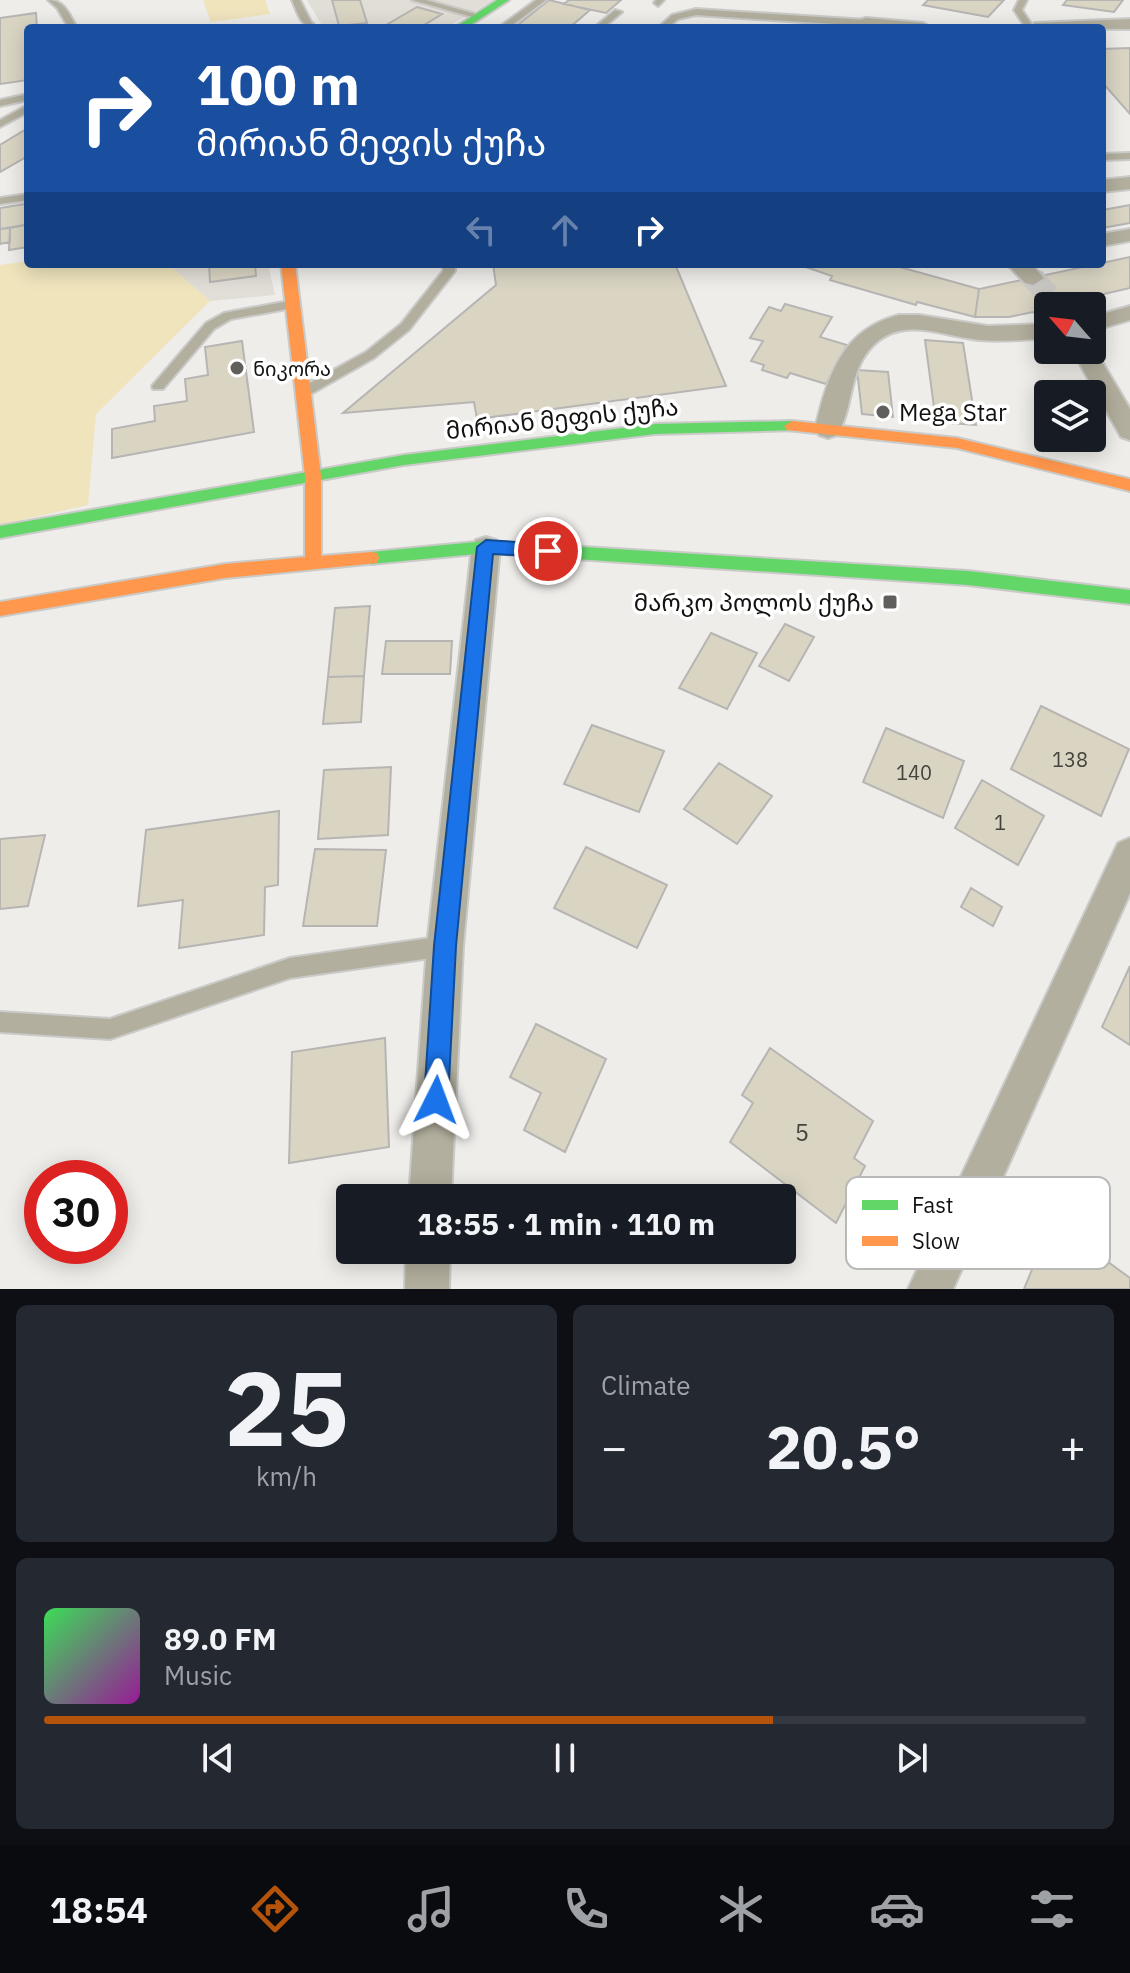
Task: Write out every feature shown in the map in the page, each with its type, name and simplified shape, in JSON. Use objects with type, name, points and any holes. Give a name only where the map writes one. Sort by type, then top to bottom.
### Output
[{"type":"street","points":[[466,24],[504,0]]},
{"type":"street","points":[[868,24],[883,8]]},
{"type":"street","points":[[1106,25],[1130,24]]},
{"type":"street","points":[[1106,186],[1130,183]]},
{"type":"street","points":[[1106,239],[1130,235]]},
{"type":"street","points":[[289,268],[313,476],[313,561]]},
{"type":"street","points":[[1106,320],[1130,313]]},
{"type":"street","points":[[828,429],[838,381],[852,358],[875,331],[899,322],[981,333],[1034,331]]},
{"type":"street","points":[[1092,364],[1130,431]]},
{"type":"street","name":"მირიან მეფის ქუჩა","points":[[0,532],[404,460],[655,429],[798,426],[957,443],[1130,485]]},
{"type":"street","points":[[431,1184],[445,946],[486,547]]},
{"type":"street","points":[[0,609],[225,571],[486,547],[968,578],[1130,597]]},
{"type":"street","points":[[981,1177],[1130,854]]},
{"type":"street","points":[[427,1289],[428,1264]]},
{"type":"street","points":[[930,1289],[939,1269]]},
{"type":"lane","points":[[52,0],[60,6],[71,24]]},
{"type":"lane","points":[[296,0],[308,24]]},
{"type":"lane","points":[[416,0],[479,16]]},
{"type":"lane","points":[[508,24],[542,0]]},
{"type":"lane","points":[[1023,0],[1018,10],[1030,24]]},
{"type":"lane","points":[[603,24],[618,12]]},
{"type":"lane","points":[[667,24],[675,17],[696,12],[842,24]]},
{"type":"lane","points":[[0,103],[24,98]]},
{"type":"lane","points":[[0,124],[24,110]]},
{"type":"lane","points":[[1106,157],[1130,156]]},
{"type":"lane","points":[[0,201],[24,198]]},
{"type":"lane","points":[[304,392],[370,355],[405,327],[449,268]]},
{"type":"lane","points":[[158,386],[210,326],[228,316],[294,304]]},
{"type":"lane","points":[[0,1022],[110,1029],[290,968],[445,946]]},
{"type":"shaded area","points":[[203,0],[265,0],[270,14],[211,22]]},
{"type":"shaded area","points":[[307,0],[493,0],[453,24],[321,24]]},
{"type":"shaded area","points":[[24,262],[24,268],[172,268],[210,301],[96,414],[88,505],[0,525],[0,265]]},
{"type":"shaded area","points":[[172,268],[269,268],[275,295],[210,301]]},
{"type":"building","points":[[332,0],[360,0],[367,23],[338,24]]},
{"type":"building","points":[[549,0],[590,10],[574,24],[519,24]]},
{"type":"building","points":[[569,0],[621,0],[606,13],[564,4]]},
{"type":"building","points":[[928,0],[1004,0],[988,17],[923,5]]},
{"type":"building","points":[[1067,0],[1123,0],[1114,12],[1063,5]]},
{"type":"building","points":[[417,7],[442,14],[426,24],[388,24]]},
{"type":"building","points":[[36,13],[37,24],[24,24],[24,81],[0,84],[0,18]]},
{"type":"building","points":[[1130,48],[1130,114],[1106,87],[1106,49]]},
{"type":"building","points":[[24,130],[24,158],[0,172],[0,145]]},
{"type":"building","points":[[24,204],[24,225],[0,229],[0,208]]},
{"type":"building","points":[[1130,205],[1130,223],[1106,227],[1106,209]]},
{"type":"building","points":[[24,226],[24,248],[9,250],[10,228]]},
{"type":"building","points":[[10,228],[10,242],[0,244],[0,229]]},
{"type":"building","points":[[1130,257],[1130,288],[1106,294],[1034,292],[1034,313],[975,317],[979,289],[1078,268],[1106,268],[1106,262]]},
{"type":"building","points":[[209,268],[255,268],[256,276],[210,282]]},
{"type":"building","points":[[494,268],[677,268],[726,386],[477,419],[474,402],[343,413],[496,285]]},
{"type":"building","points":[[809,268],[903,268],[979,289],[975,317],[917,302],[916,305],[830,280],[832,276]]},
{"type":"building","points":[[785,304],[832,317],[820,337],[847,345],[826,384],[790,373],[787,378],[762,370],[764,365],[751,361],[763,341],[750,338],[769,307],[781,311]]},
{"type":"building","points":[[925,340],[963,343],[976,425],[936,422]]},
{"type":"building","points":[[242,341],[254,432],[112,458],[112,429],[155,421],[154,406],[187,401],[185,379],[208,375],[205,347]]},
{"type":"building","points":[[857,370],[888,372],[893,417],[862,414]]},
{"type":"building","points":[[370,606],[364,676],[328,677],[335,608]]},
{"type":"building","points":[[785,624],[814,637],[789,681],[759,666]]},
{"type":"building","points":[[711,633],[757,653],[727,709],[679,688]]},
{"type":"building","points":[[386,641],[452,641],[450,674],[382,674]]},
{"type":"building","points":[[364,676],[361,722],[323,724],[328,677]]},
{"type":"building","points":[[1041,706],[1129,749],[1101,816],[1011,769]]},
{"type":"building","points":[[592,725],[664,751],[639,812],[564,784]]},
{"type":"building","points":[[886,728],[964,761],[943,818],[863,782]]},
{"type":"building","points":[[719,763],[772,796],[737,844],[684,809]]},
{"type":"building","points":[[391,767],[388,835],[318,839],[324,770]]},
{"type":"building","points":[[982,780],[1044,816],[1018,865],[955,828]]},
{"type":"building","points":[[279,811],[278,885],[265,887],[264,935],[179,948],[183,900],[138,906],[146,830]]},
{"type":"building","points":[[45,835],[28,906],[0,909],[0,839]]},
{"type":"building","points":[[586,847],[667,885],[637,948],[554,908]]},
{"type":"building","points":[[315,849],[386,850],[377,926],[303,926]]},
{"type":"building","points":[[971,888],[1002,907],[993,926],[961,907]]},
{"type":"building","points":[[1130,966],[1130,1045],[1102,1027]]},
{"type":"building","points":[[536,1024],[606,1059],[565,1152],[524,1130],[541,1093],[510,1077]]},
{"type":"building","points":[[385,1038],[389,1147],[289,1163],[292,1052]]},
{"type":"building","points":[[770,1048],[873,1121],[854,1158],[865,1166],[859,1177],[846,1177],[846,1203],[836,1223],[796,1192],[796,1184],[785,1184],[730,1142],[753,1103],[742,1095]]},
{"type":"building","points":[[1110,1263],[1130,1278],[1130,1289],[1024,1289],[1032,1269],[1110,1269]]},
{"type":"tunnel","points":[[1033,278],[1045,292]]},
{"type":"traffic: fast","points":[[465,24],[504,0]]},
{"type":"traffic: fast","points":[[0,532],[404,460],[655,429],[792,426]]},
{"type":"traffic: fast","points":[[371,558],[486,547],[968,578],[1130,597]]},
{"type":"traffic: slow","points":[[288,268],[313,476],[313,561]]},
{"type":"traffic: slow","points":[[792,426],[957,443],[1130,485]]},
{"type":"traffic: slow","points":[[0,609],[225,571],[371,558]]},
{"type":"place","name":"ნიკორა","points":[[237,368]]},
{"type":"place","name":"Mega Star","points":[[883,412]]},
{"type":"place","name":"მარკო პოლოს ქუჩა","points":[[890,602]]},
{"type":"route","points":[[436,1100],[445,946],[486,547],[548,551]]}]
